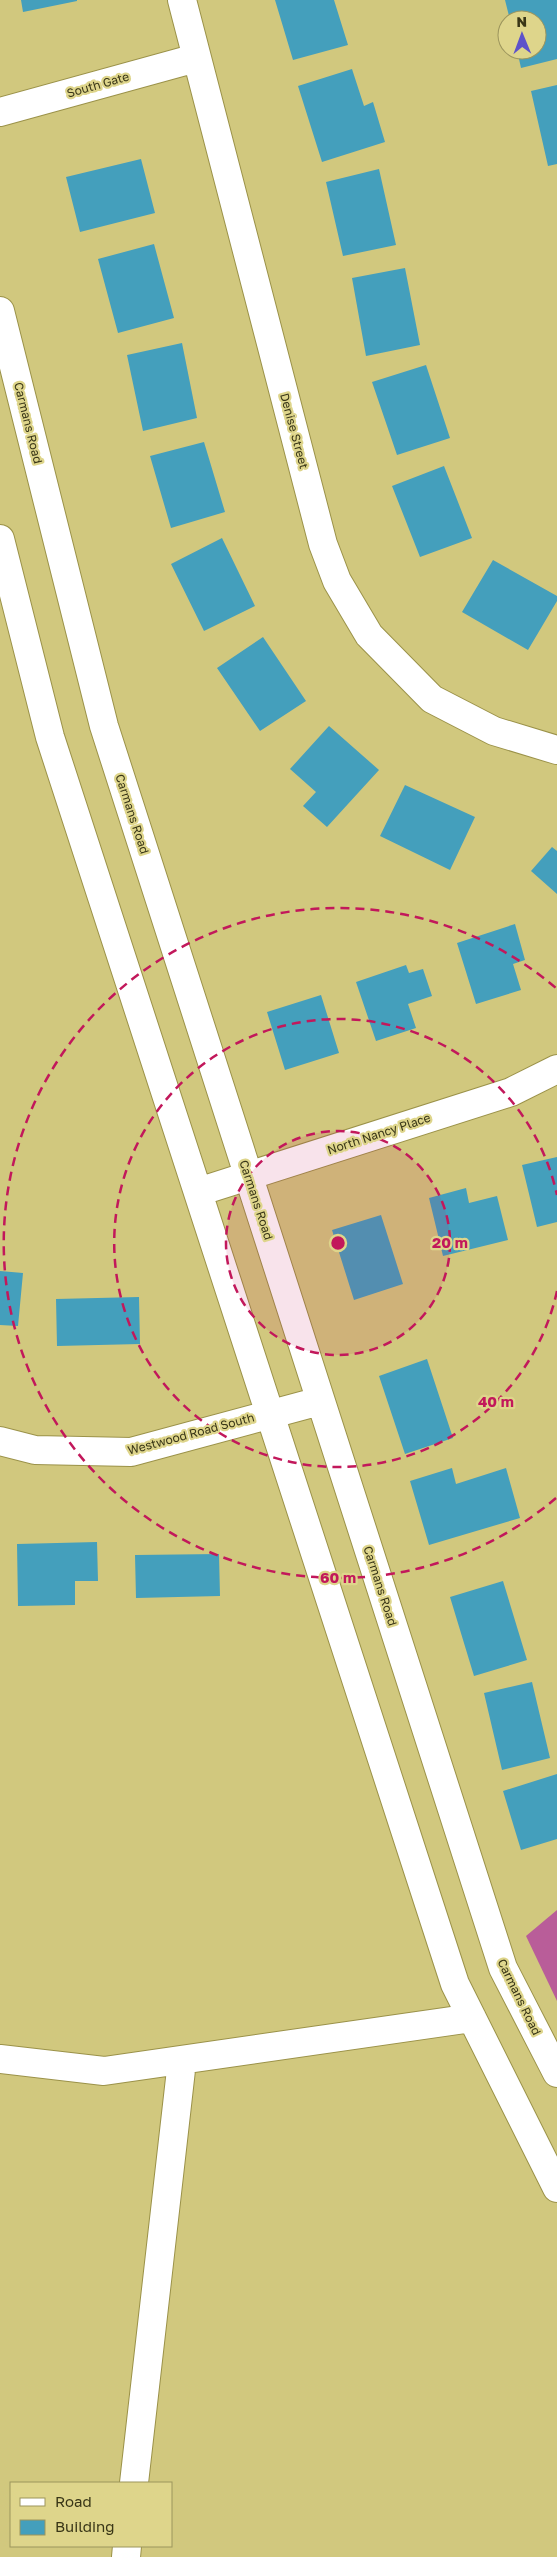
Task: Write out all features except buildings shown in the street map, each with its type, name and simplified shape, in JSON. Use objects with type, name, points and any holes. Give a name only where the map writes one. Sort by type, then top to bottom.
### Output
[{"type":"street","name":"Denise Street","points":[[182,0],[323,544],[337,581],[369,635],[432,699],[494,731],[557,750]]},
{"type":"street","name":"South Gate","points":[[0,112],[196,58]]},
{"type":"street","name":"Carmans Road","points":[[0,311],[104,726],[503,1968],[557,2074]]},
{"type":"street","points":[[0,539],[50,737],[455,1984],[557,2188]]},
{"type":"street","name":"North Nancy Place","points":[[198,1192],[512,1092],[557,1069]]},
{"type":"street","name":"Westwood Road South","points":[[0,1441],[35,1450],[131,1452],[320,1401]]},
{"type":"street","points":[[0,2059],[104,2071],[472,2018]]},
{"type":"street","points":[[134,2482],[182,2061]]},
{"type":"shaded area","points":[[557,1910],[557,2001],[526,1936]]}]
